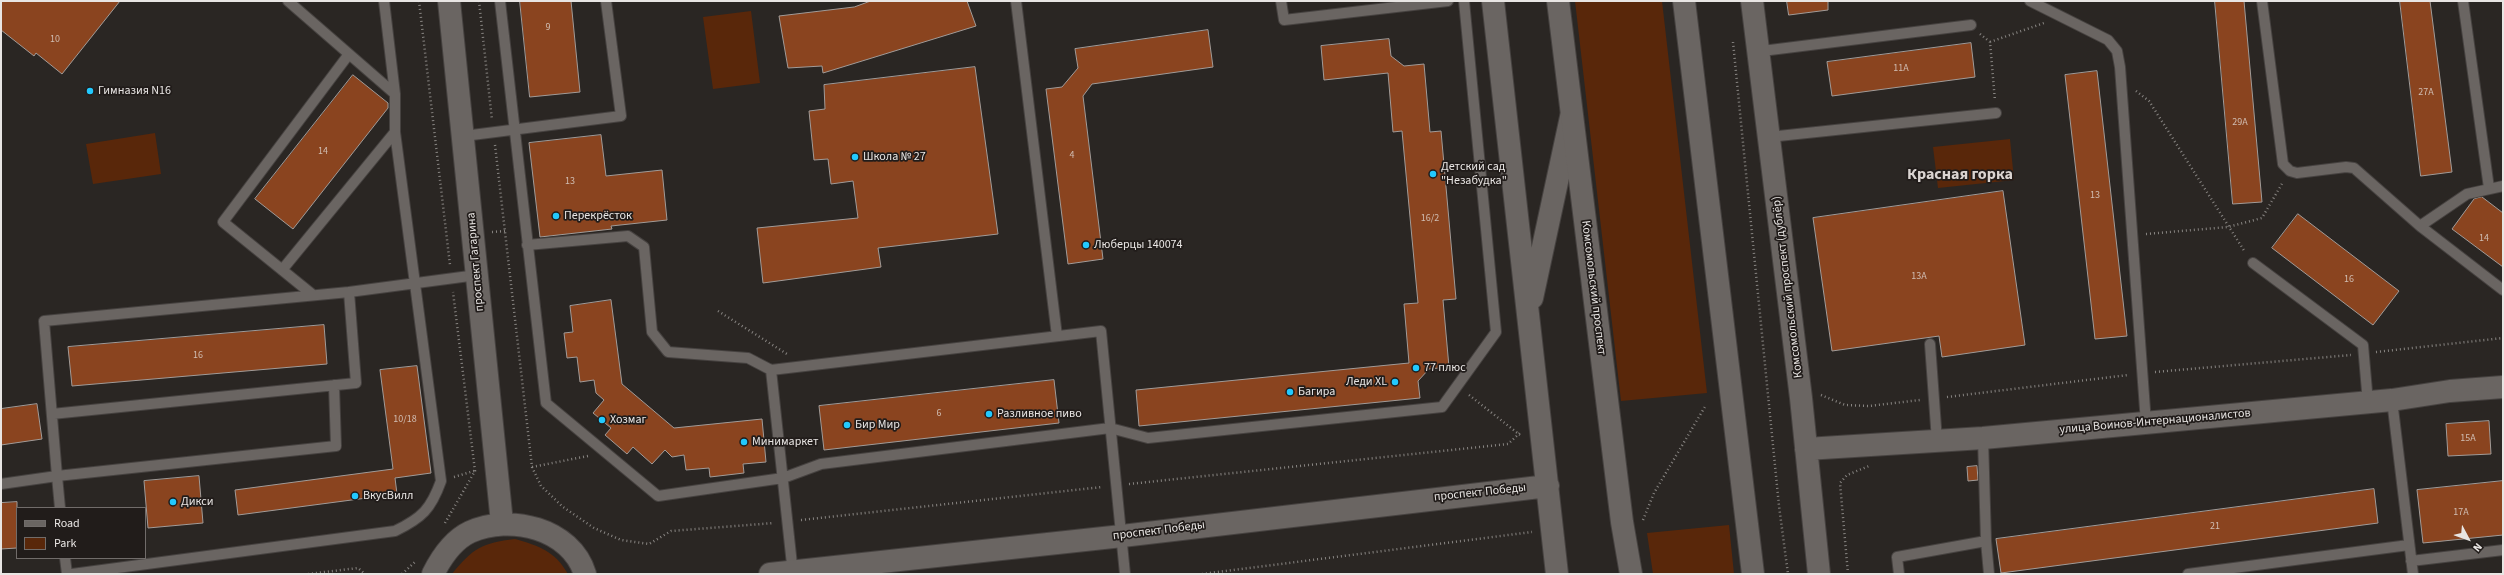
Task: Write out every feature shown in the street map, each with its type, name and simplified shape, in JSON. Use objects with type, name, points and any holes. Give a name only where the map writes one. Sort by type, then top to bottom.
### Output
[{"type":"main road","name":"проспект Гагарина","points":[[449,1],[464,136],[502,523]]},
{"type":"main road","points":[[1493,1],[1557,574]]},
{"type":"main road","points":[[1551,1],[1560,23]]},
{"type":"main road","name":"Комсомольский проспект","points":[[1558,1],[1571,117],[1622,522],[1631,574]]},
{"type":"main road","name":"Комсомольский проспект (дублёр)","points":[[1752,1],[1820,573]]},
{"type":"main road","points":[[1686,7],[1753,574]]},
{"type":"main road","points":[[1529,316],[1571,117]]},
{"type":"main road","name":"улица Воинов-Интернационалистов","points":[[1806,449],[1984,438],[2392,400],[2450,391],[2503,387]]},
{"type":"main road","name":"проспект Победы","points":[[770,574],[793,573],[1122,536],[1548,486]]},
{"type":"main road","points":[[427,566],[470,532],[502,523],[527,524],[550,534],[570,549],[585,574]]},
{"type":"lane","points":[[288,1],[395,94]]},
{"type":"lane","points":[[72,574],[395,531],[418,520],[434,501],[441,481],[395,132],[395,94],[384,1]]},
{"type":"lane","points":[[500,1],[513,129],[546,403],[658,496],[783,478],[821,464],[1110,428],[1148,438],[1442,407],[1496,332],[1464,1]]},
{"type":"lane","points":[[464,136],[620,116],[606,1]]},
{"type":"lane","points":[[1016,1],[1057,336]]},
{"type":"lane","points":[[1282,1],[1284,20],[1448,1]]},
{"type":"lane","points":[[2030,1],[2108,40],[2117,51],[2121,79],[2146,423]]},
{"type":"lane","points":[[2262,1],[2283,164],[2290,171],[2297,173],[2346,167],[2354,168],[2420,226],[2503,290]]},
{"type":"lane","points":[[2463,1],[2489,188]]},
{"type":"lane","points":[[1758,49],[1770,50],[1971,25]]},
{"type":"lane","points":[[314,295],[223,222],[349,54]]},
{"type":"lane","points":[[1769,137],[1996,113]]},
{"type":"lane","points":[[282,270],[395,132]]},
{"type":"lane","points":[[2420,226],[2467,194],[2503,186]]},
{"type":"lane","points":[[527,245],[628,236],[644,247],[652,332],[668,352],[748,358],[771,370],[1101,331],[1125,574]]},
{"type":"lane","points":[[2253,264],[2363,345],[2368,402]]},
{"type":"lane","points":[[60,507],[44,320],[349,292],[477,275]]},
{"type":"lane","points":[[52,414],[356,383],[349,292]]},
{"type":"lane","points":[[1930,344],[1937,440]]},
{"type":"lane","points":[[771,370],[793,573]]},
{"type":"lane","points":[[1,484],[57,476],[336,446],[334,385]]},
{"type":"lane","points":[[2392,400],[2413,574]]},
{"type":"lane","points":[[1984,438],[1986,541],[1989,574]]},
{"type":"lane","points":[[1899,574],[1897,557],[1986,541]]},
{"type":"lane","points":[[2188,574],[2409,545]]},
{"type":"lane","points":[[2411,561],[2502,552]]},
{"type":"lane","points":[[65,559],[67,574]]},
{"type":"path","points":[[419,1],[475,471],[441,529]]},
{"type":"path","points":[[479,1],[532,467],[541,486],[564,507],[594,528],[621,540],[650,544],[670,530],[788,522],[1116,485],[1508,444],[1520,435],[1522,429]]},
{"type":"path","points":[[1990,42],[2062,17]]},
{"type":"path","points":[[1971,25],[1990,42],[1996,113]]},
{"type":"path","points":[[1734,42],[1779,506],[1788,574]]},
{"type":"path","points":[[2121,79],[2149,101],[2253,264]]},
{"type":"path","points":[[2132,235],[2228,227],[2262,218],[2290,171]]},
{"type":"path","points":[[718,311],[806,366]]},
{"type":"path","points":[[1869,406],[2142,373],[2364,353],[2503,338]]},
{"type":"path","points":[[1457,386],[1520,435]]},
{"type":"path","points":[[1642,520],[1654,493],[1706,405]]},
{"type":"path","points":[[532,467],[605,452]]},
{"type":"path","points":[[1848,574],[1840,483],[1847,475],[1874,464]]},
{"type":"path","points":[[441,481],[475,471]]},
{"type":"path","points":[[1202,574],[1538,532]]},
{"type":"path","points":[[402,574],[427,566]]},
{"type":"path","points":[[308,574],[358,568],[365,574]]},
{"type":"green space","points":[[1575,1],[1662,1],[1707,393],[1621,401]]},
{"type":"green space","points":[[751,11],[760,83],[713,89],[703,17]]},
{"type":"green space","points":[[155,133],[161,174],[93,184],[86,144]]},
{"type":"green space","points":[[2010,139],[2014,180],[1938,188],[1933,147]]},
{"type":"green space","points":[[1729,525],[1734,574],[1653,574],[1647,533]]},
{"type":"green space","points":[[515,539],[546,550],[558,560],[568,574],[452,574],[466,558],[479,548],[494,542]]},
{"type":"building","points":[[1,1],[120,1],[62,74],[36,53],[34,56],[1,30]]},
{"type":"building","points":[[520,1],[571,1],[580,92],[530,97]]},
{"type":"building","points":[[871,1],[967,1],[976,26],[823,73],[822,66],[788,68],[779,16],[854,7]]},
{"type":"building","points":[[1787,1],[1828,1],[1828,10],[1789,15]]},
{"type":"building","points":[[2215,1],[2244,1],[2262,202],[2233,204]]},
{"type":"building","points":[[2400,1],[2430,1],[2452,172],[2421,176]]},
{"type":"building","points":[[1208,30],[1213,67],[1092,84],[1083,96],[1103,259],[1068,264],[1046,89],[1062,87],[1078,68],[1075,49]]},
{"type":"building","points":[[1389,39],[1391,56],[1404,66],[1424,64],[1430,132],[1441,131],[1456,299],[1443,300],[1449,367],[1429,369],[1418,381],[1420,398],[1139,426],[1136,390],[1409,363],[1404,304],[1418,303],[1402,131],[1393,132],[1388,73],[1324,80],[1321,46]]},
{"type":"building","points":[[1971,43],[1975,77],[1832,96],[1827,62]]},
{"type":"building","points":[[975,67],[998,234],[878,248],[881,267],[763,283],[757,228],[858,218],[853,181],[831,184],[828,159],[814,160],[809,111],[825,109],[824,85]]},
{"type":"building","points":[[2097,71],[2127,336],[2095,339],[2065,75]]},
{"type":"building","points":[[353,75],[388,103],[388,108],[293,229],[255,199]]},
{"type":"building","points":[[601,135],[606,176],[662,170],[667,220],[611,226],[612,229],[540,237],[529,143]]},
{"type":"building","points":[[2003,191],[2025,345],[1942,357],[1939,336],[1832,351],[1813,218]]},
{"type":"building","points":[[2482,197],[2503,213],[2503,267],[2452,229],[2474,199]]},
{"type":"building","points":[[2298,214],[2399,291],[2373,325],[2272,248]]},
{"type":"building","points":[[611,300],[622,384],[674,428],[762,419],[766,462],[743,464],[744,473],[710,477],[709,468],[686,470],[684,455],[672,457],[665,450],[652,464],[633,447],[627,454],[605,435],[611,428],[593,413],[604,400],[596,393],[594,380],[580,382],[577,357],[567,358],[564,333],[573,332],[570,306]]},
{"type":"building","points":[[324,325],[327,364],[72,386],[68,347]]},
{"type":"building","points":[[417,366],[431,473],[395,478],[397,494],[238,515],[235,490],[393,469],[380,370]]},
{"type":"building","points":[[1054,380],[1059,423],[824,450],[819,406]]},
{"type":"building","points":[[37,404],[42,439],[1,445],[1,409]]},
{"type":"building","points":[[2489,421],[2491,454],[2448,456],[2446,424]]},
{"type":"building","points":[[1977,466],[1978,480],[1968,481],[1967,467]]},
{"type":"building","name":"Дикси","points":[[199,476],[203,523],[148,528],[144,481]]},
{"type":"building","points":[[2503,481],[2503,535],[2423,543],[2417,490]]},
{"type":"building","points":[[2374,489],[2378,523],[2001,573],[1996,539]]},
{"type":"building","points":[[17,502],[16,548],[1,549],[1,503]]},
{"type":"place","name":"Гимназия N16","points":[[90,91]]},
{"type":"place","name":"Школа № 27","points":[[855,157]]},
{"type":"place","name":"Детский сад \"Незабудка\"","points":[[1433,174]]},
{"type":"place","name":"Перекрёсток","points":[[556,216]]},
{"type":"place","name":"Люберцы 140074","points":[[1086,245]]},
{"type":"place","name":"77 плюс","points":[[1416,368]]},
{"type":"place","name":"Леди XL","points":[[1395,382]]},
{"type":"place","name":"Багира","points":[[1290,392]]},
{"type":"place","name":"Разливное пиво","points":[[989,414]]},
{"type":"place","name":"Хозмаг","points":[[602,420]]},
{"type":"place","name":"Бир Мир","points":[[847,425]]},
{"type":"place","name":"Минимаркет","points":[[744,442]]},
{"type":"place","name":"ВкусВилл","points":[[355,496]]},
{"type":"place","name":"Дикси","points":[[173,502]]},
{"type":"district","name":"Красная горка","points":[[1960,175]]}]
